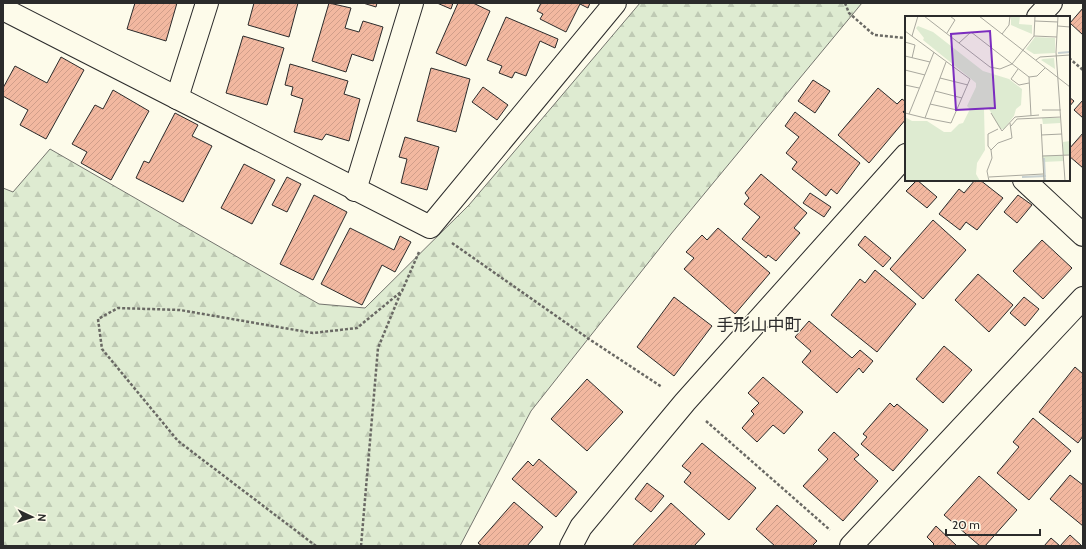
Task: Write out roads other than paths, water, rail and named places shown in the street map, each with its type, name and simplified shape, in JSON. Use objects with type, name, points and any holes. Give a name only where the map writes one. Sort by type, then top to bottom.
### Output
[{"type":"street","points":[[178,98],[207,3]]},
{"type":"street","points":[[355,190],[412,3]]},
{"type":"street","points":[[3,8],[355,190],[430,227],[615,3]]},
{"type":"street","points":[[1039,16],[1051,3]]},
{"type":"street","points":[[571,546],[581,527],[685,402],[905,156]]},
{"type":"street","points":[[1025,181],[1083,235]]},
{"type":"street","points":[[851,546],[1083,298]]},
{"type":"district","name":"手形山中町","points":[[759,325]]}]
